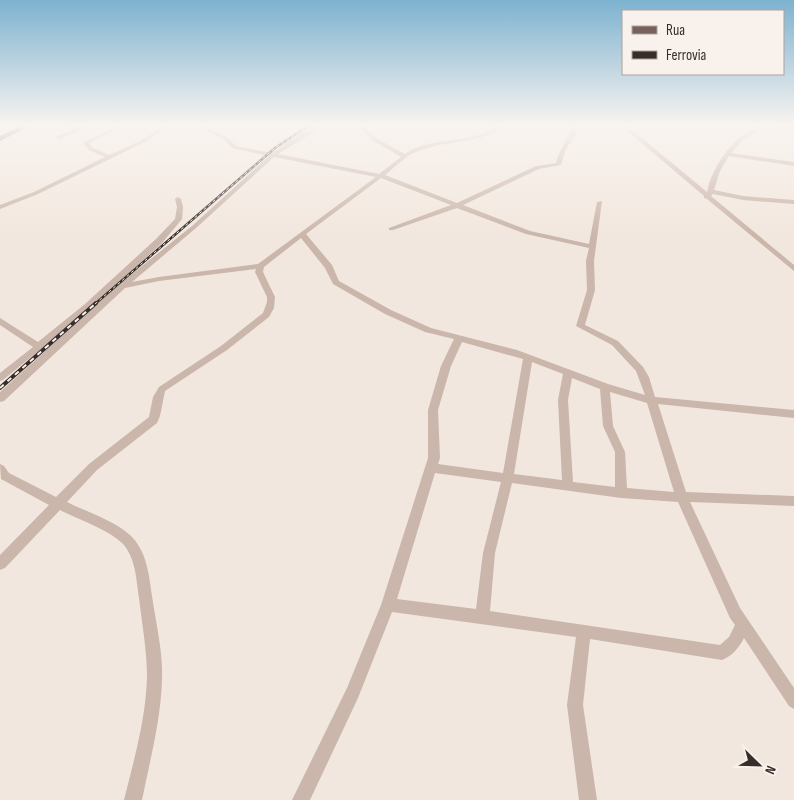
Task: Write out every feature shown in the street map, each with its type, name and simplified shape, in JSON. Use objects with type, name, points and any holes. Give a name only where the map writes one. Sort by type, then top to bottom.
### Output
[{"type":"street","points":[[0,207],[36,193],[101,161]]},
{"type":"street","points":[[0,398],[120,288],[194,227],[266,161]]},
{"type":"street","points":[[306,161],[381,176],[533,235],[593,247]]},
{"type":"street","points":[[120,288],[159,278],[260,266],[398,161]]},
{"type":"street","points":[[391,229],[458,205],[538,167],[559,164],[560,161]]},
{"type":"street","points":[[668,161],[794,269]]},
{"type":"street","points":[[708,194],[712,180],[723,161]]},
{"type":"street","points":[[777,161],[794,164]]},
{"type":"street","points":[[708,194],[794,202]]},
{"type":"street","points":[[0,378],[88,306],[159,241],[164,234],[176,225],[180,215],[178,199]]},
{"type":"street","points":[[600,202],[590,261],[591,290],[580,326],[621,348],[640,369],[682,497],[735,613],[794,702]]},
{"type":"street","points":[[302,234],[329,267],[336,282],[388,312],[433,332],[528,358],[605,387],[651,400],[792,416]]},
{"type":"street","points":[[0,564],[93,467],[153,420],[157,412],[156,399],[162,389],[224,348],[266,314],[271,308],[272,299],[271,292],[259,272],[260,266]]},
{"type":"street","points":[[0,321],[38,346]]},
{"type":"street","points":[[301,800],[353,694],[388,605],[435,451],[433,410],[446,366],[459,338]]},
{"type":"street","points":[[482,617],[489,554],[508,478],[528,358]]},
{"type":"street","points":[[568,373],[563,400],[568,486]]},
{"type":"street","points":[[605,387],[608,426],[620,452],[621,493]]},
{"type":"street","points":[[431,468],[621,493],[794,501]]},
{"type":"street","points":[[0,469],[6,476],[120,532],[131,542],[140,558],[154,661],[154,685],[133,800]]},
{"type":"street","points":[[388,605],[722,652],[734,642],[743,625]]},
{"type":"street","points":[[584,633],[575,705],[588,800]]},
{"type":"railway","points":[[95,304],[260,161]]},
{"type":"railway","points":[[0,388],[96,303]]}]
